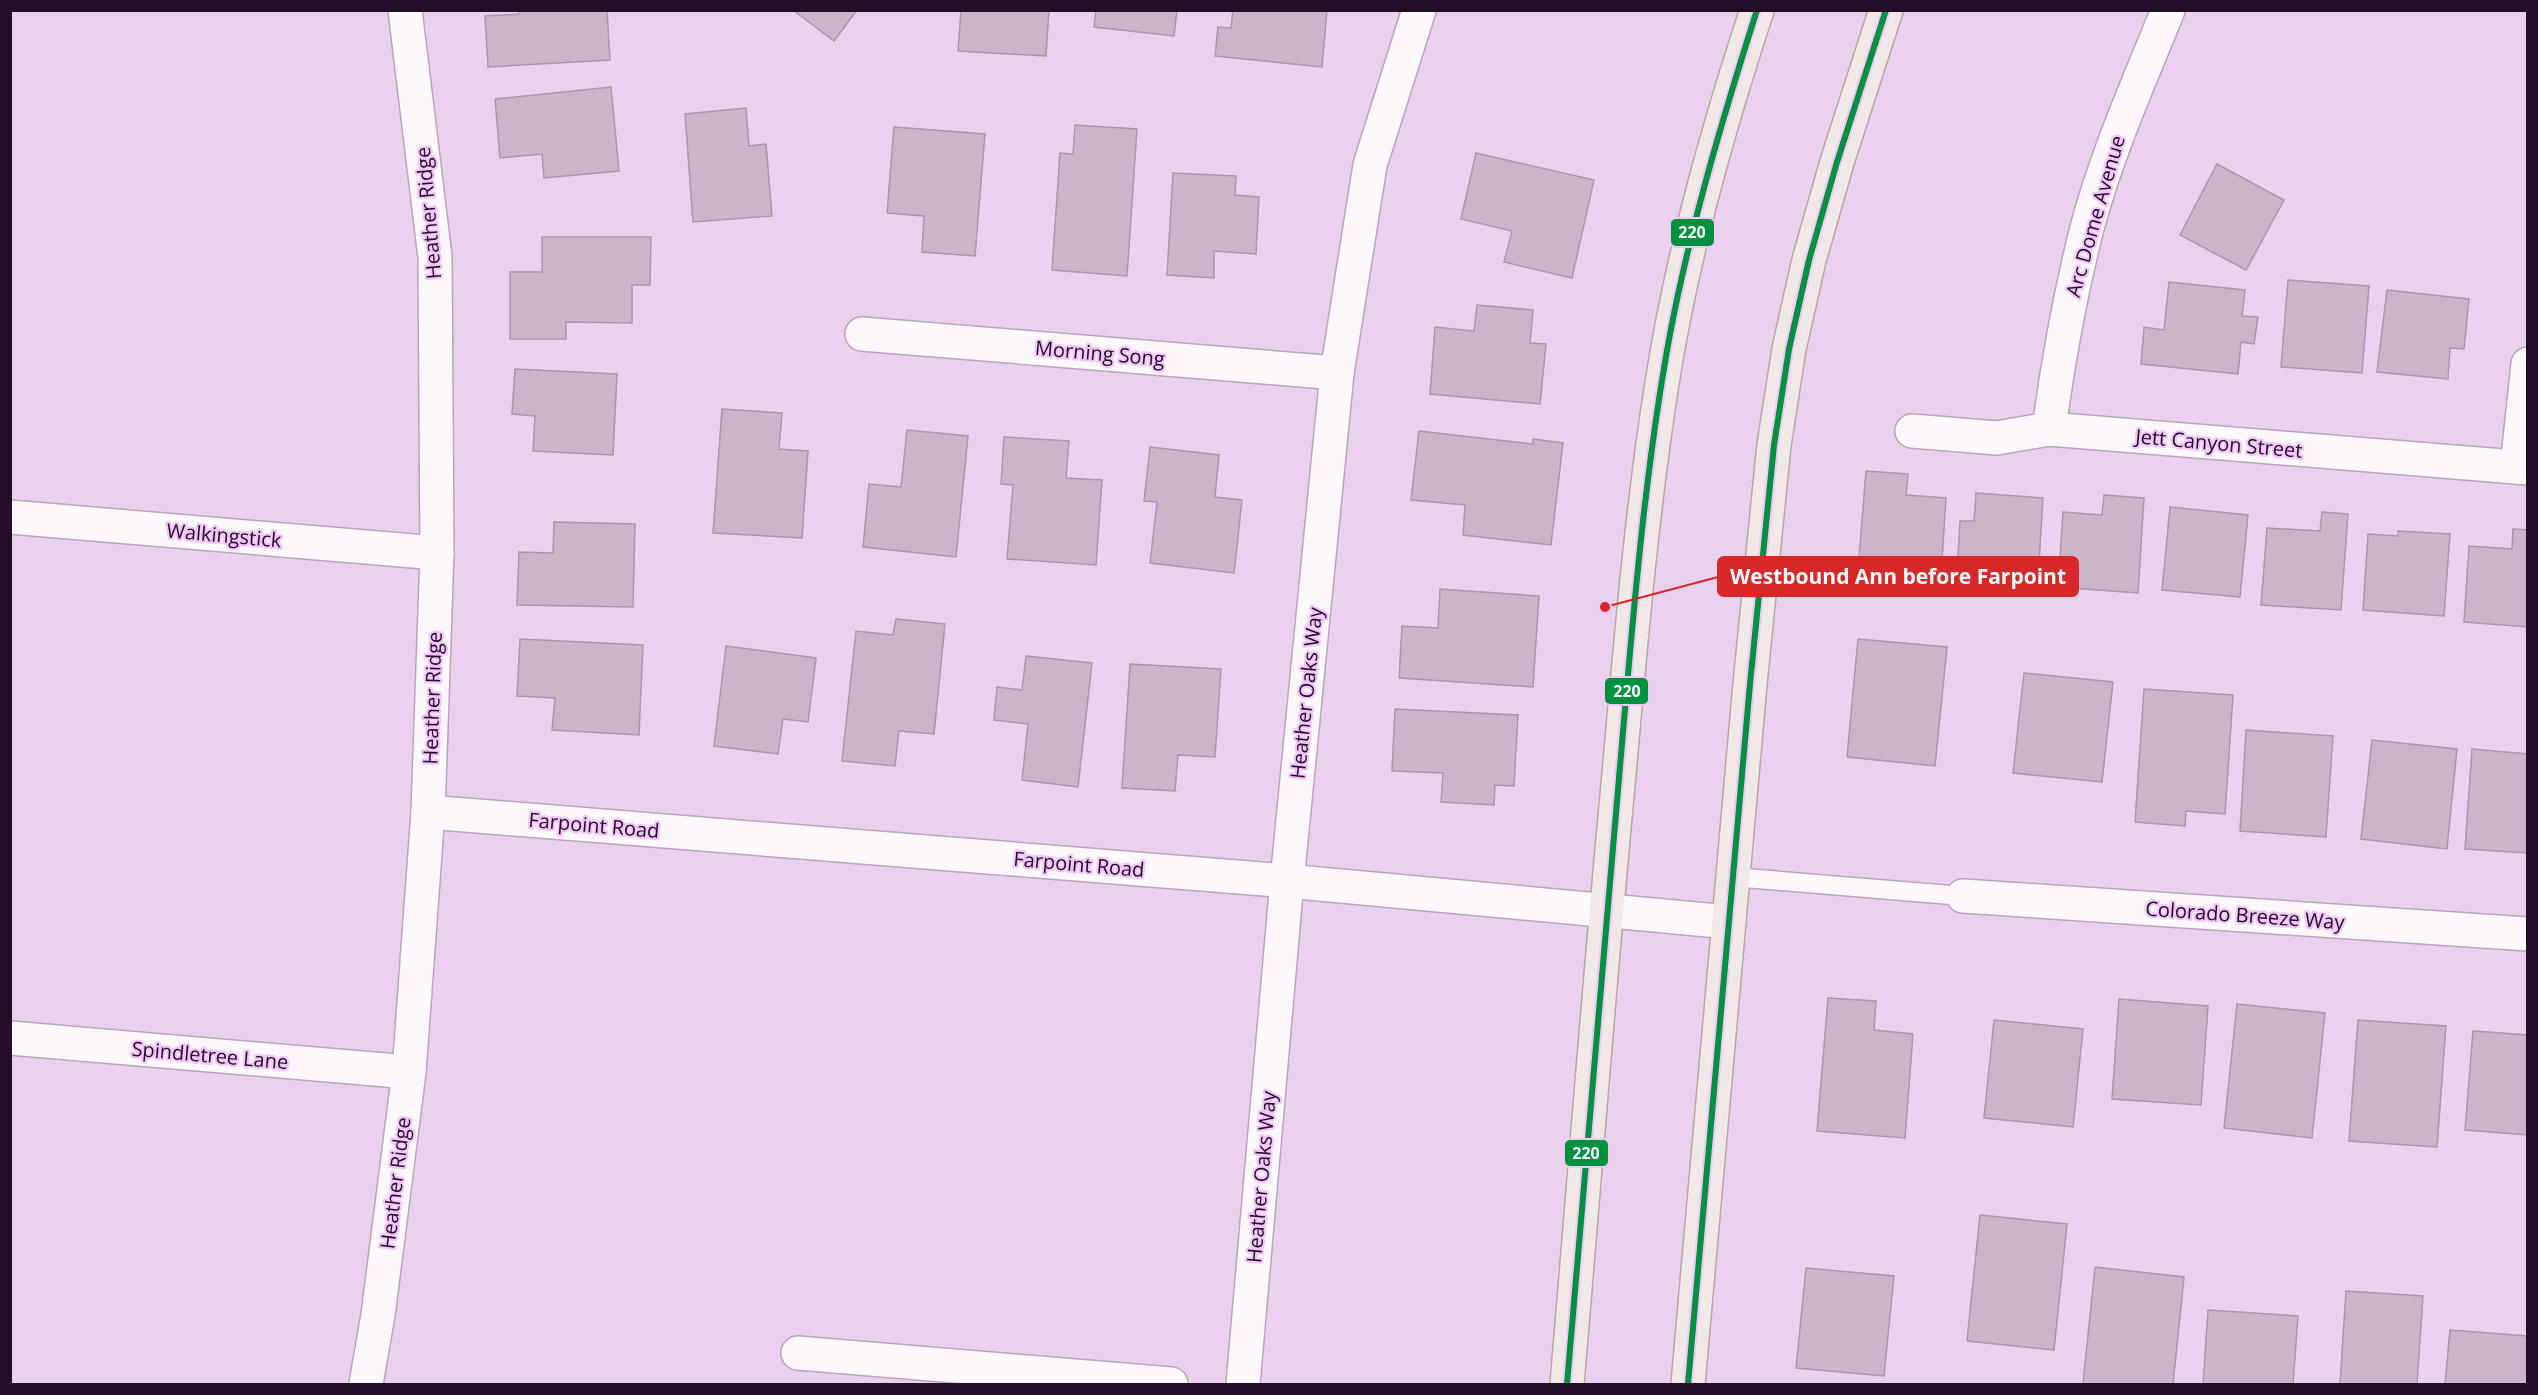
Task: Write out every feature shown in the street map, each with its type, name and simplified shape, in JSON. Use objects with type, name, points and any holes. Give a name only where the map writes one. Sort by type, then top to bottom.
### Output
[{"type":"main road","points":[[1567,1384],[1606,910],[1645,506],[1662,381],[1682,279],[1704,186],[1757,10]]},
{"type":"main road","points":[[1688,1384],[1774,444],[1790,349],[1809,260],[1837,162],[1886,10]]},
{"type":"street","name":"Heather Ridge","points":[[366,1384],[378,1316],[409,1072],[428,812],[437,553],[435,256],[405,10]]},
{"type":"street","name":"Heather Oaks Way","points":[[1243,1384],[1287,881],[1337,373],[1370,165],[1419,10]]},
{"type":"street","name":"Arc Dome Avenue","points":[[2049,429],[2061,342],[2088,226],[2123,119],[2168,10]]},
{"type":"street","name":"Morning Song","points":[[862,334],[1337,373]]},
{"type":"street","points":[[2522,468],[2528,364]]},
{"type":"street","name":"Jett Canyon Street","points":[[1912,431],[1997,438],[2049,429],[2522,468]]},
{"type":"street","name":"Walkingstick","points":[[10,517],[437,553]]},
{"type":"street","name":"Farpoint Road","points":[[428,812],[1287,881],[1729,922]]},
{"type":"street","name":"Colorado Breeze Way","points":[[1963,896],[2528,934]]},
{"type":"street","name":"Spindletree Lane","points":[[10,1038],[409,1072]]},
{"type":"street","points":[[798,1353],[1172,1384]]},
{"type":"lane","points":[[1733,877],[1963,896]]},
{"type":"building","points":[[519,10],[607,10],[610,60],[488,67],[485,16],[519,14]]},
{"type":"building","points":[[793,10],[857,10],[834,41]]},
{"type":"building","points":[[961,10],[1049,10],[1046,56],[958,51]]},
{"type":"building","points":[[1096,10],[1177,10],[1174,36],[1094,27]]},
{"type":"building","points":[[1233,10],[1327,10],[1322,67],[1215,56],[1218,27],[1231,28]]},
{"type":"building","points":[[611,87],[619,171],[544,178],[542,154],[500,158],[495,99]]},
{"type":"building","points":[[746,108],[749,146],[766,144],[772,216],[693,222],[685,114]]},
{"type":"building","points":[[1075,125],[1137,129],[1127,276],[1052,270],[1060,153],[1073,154]]},
{"type":"building","points":[[894,127],[985,134],[975,256],[922,252],[924,216],[887,213]]},
{"type":"building","points":[[1476,153],[1594,180],[1572,278],[1504,262],[1512,231],[1461,219]]},
{"type":"building","points":[[2217,164],[2284,200],[2246,270],[2180,235]]},
{"type":"building","points":[[1173,173],[1236,176],[1235,195],[1259,197],[1256,254],[1214,251],[1214,278],[1167,275]]},
{"type":"building","points":[[542,237],[651,237],[650,285],[632,285],[632,323],[566,322],[566,339],[510,339],[510,272],[542,272]]},
{"type":"building","points":[[2288,280],[2369,286],[2362,373],[2281,367]]},
{"type":"building","points":[[2169,282],[2245,290],[2242,316],[2258,317],[2254,344],[2241,342],[2238,374],[2141,364],[2144,327],[2164,330]]},
{"type":"building","points":[[2387,290],[2469,299],[2464,349],[2450,348],[2448,379],[2377,372]]},
{"type":"building","points":[[1477,305],[1533,310],[1530,343],[1546,344],[1540,404],[1430,394],[1435,327],[1474,331]]},
{"type":"building","points":[[515,369],[617,374],[613,455],[533,451],[535,416],[512,414]]},
{"type":"building","points":[[722,409],[782,413],[779,449],[808,451],[802,538],[713,533]]},
{"type":"building","points":[[907,430],[968,436],[956,557],[863,547],[869,484],[901,487]]},
{"type":"building","points":[[1419,431],[1533,444],[1533,439],[1563,443],[1551,545],[1463,535],[1465,505],[1411,500]]},
{"type":"building","points":[[1004,437],[1069,441],[1066,478],[1102,480],[1096,565],[1007,559],[1013,485],[1001,484]]},
{"type":"building","points":[[1150,447],[1219,455],[1215,497],[1242,500],[1234,573],[1150,563],[1157,502],[1144,501]]},
{"type":"building","points":[[1866,471],[1908,474],[1906,495],[1946,498],[1941,576],[1858,570]]},
{"type":"building","points":[[1976,493],[2043,498],[2038,579],[1957,574],[1960,521],[1974,521]]},
{"type":"building","points":[[2104,495],[2144,498],[2138,593],[2058,587],[2063,512],[2102,515]]},
{"type":"building","points":[[2170,507],[2248,515],[2240,597],[2162,590]]},
{"type":"building","points":[[2322,512],[2348,514],[2341,610],[2261,605],[2267,528],[2320,531]]},
{"type":"building","points":[[554,522],[635,524],[633,607],[517,605],[519,552],[553,553]]},
{"type":"building","points":[[2513,529],[2528,530],[2528,627],[2464,622],[2469,546],[2512,549]]},
{"type":"building","points":[[2398,531],[2450,534],[2444,616],[2363,610],[2368,534],[2398,536]]},
{"type":"building","points":[[1440,589],[1539,596],[1533,687],[1399,678],[1402,626],[1438,628]]},
{"type":"building","points":[[896,619],[945,624],[934,734],[899,731],[895,766],[842,761],[856,631],[893,635]]},
{"type":"building","points":[[520,639],[643,645],[639,735],[552,730],[555,698],[517,696]]},
{"type":"building","points":[[1858,639],[1947,647],[1935,766],[1847,757]]},
{"type":"building","points":[[726,646],[816,658],[808,722],[783,719],[778,754],[714,746]]},
{"type":"building","points":[[1026,656],[1092,663],[1078,787],[1022,780],[1028,724],[994,720],[997,687],[1022,690]]},
{"type":"building","points":[[1130,664],[1221,669],[1215,757],[1178,755],[1175,791],[1122,788]]},
{"type":"building","points":[[2024,673],[2113,682],[2102,782],[2013,773]]},
{"type":"building","points":[[2144,689],[2233,695],[2225,814],[2186,811],[2185,826],[2135,822]]},
{"type":"building","points":[[1395,709],[1518,715],[1514,786],[1495,785],[1494,805],[1441,802],[1443,773],[1392,771]]},
{"type":"building","points":[[2246,730],[2333,736],[2326,837],[2240,831]]},
{"type":"building","points":[[2372,740],[2457,749],[2447,849],[2361,839]]},
{"type":"building","points":[[2472,749],[2528,754],[2528,853],[2465,849]]},
{"type":"building","points":[[1828,998],[1876,1001],[1874,1030],[1913,1034],[1905,1138],[1817,1131]]},
{"type":"building","points":[[2119,999],[2208,1006],[2201,1105],[2112,1099]]},
{"type":"building","points":[[2237,1004],[2325,1013],[2312,1138],[2224,1128]]},
{"type":"building","points":[[1994,1020],[2083,1029],[2073,1127],[1984,1118]]},
{"type":"building","points":[[2358,1020],[2446,1026],[2437,1147],[2349,1141]]},
{"type":"building","points":[[2473,1031],[2528,1035],[2528,1135],[2465,1130]]},
{"type":"building","points":[[1980,1215],[2067,1224],[2054,1350],[1967,1341]]},
{"type":"building","points":[[2095,1267],[2184,1277],[2173,1384],[2083,1384]]},
{"type":"building","points":[[1806,1268],[1894,1276],[1884,1376],[1796,1368]]},
{"type":"building","points":[[2346,1291],[2423,1296],[2417,1384],[2340,1384]]},
{"type":"building","points":[[2208,1310],[2298,1316],[2293,1384],[2203,1384]]},
{"type":"building","points":[[2450,1330],[2528,1336],[2528,1384],[2445,1384]]},
{"type":"transit line","name":"220","points":[[1567,1384],[1639,556],[1652,445],[1678,293],[1720,131],[1757,10]]},
{"type":"transit line","name":"220","points":[[1688,1384],[1750,684],[1774,445],[1789,349],[1809,260],[1837,162],[1886,10]]},
{"type":"place","name":"Westbound Ann before Farpoint","points":[[1605,607]]}]
